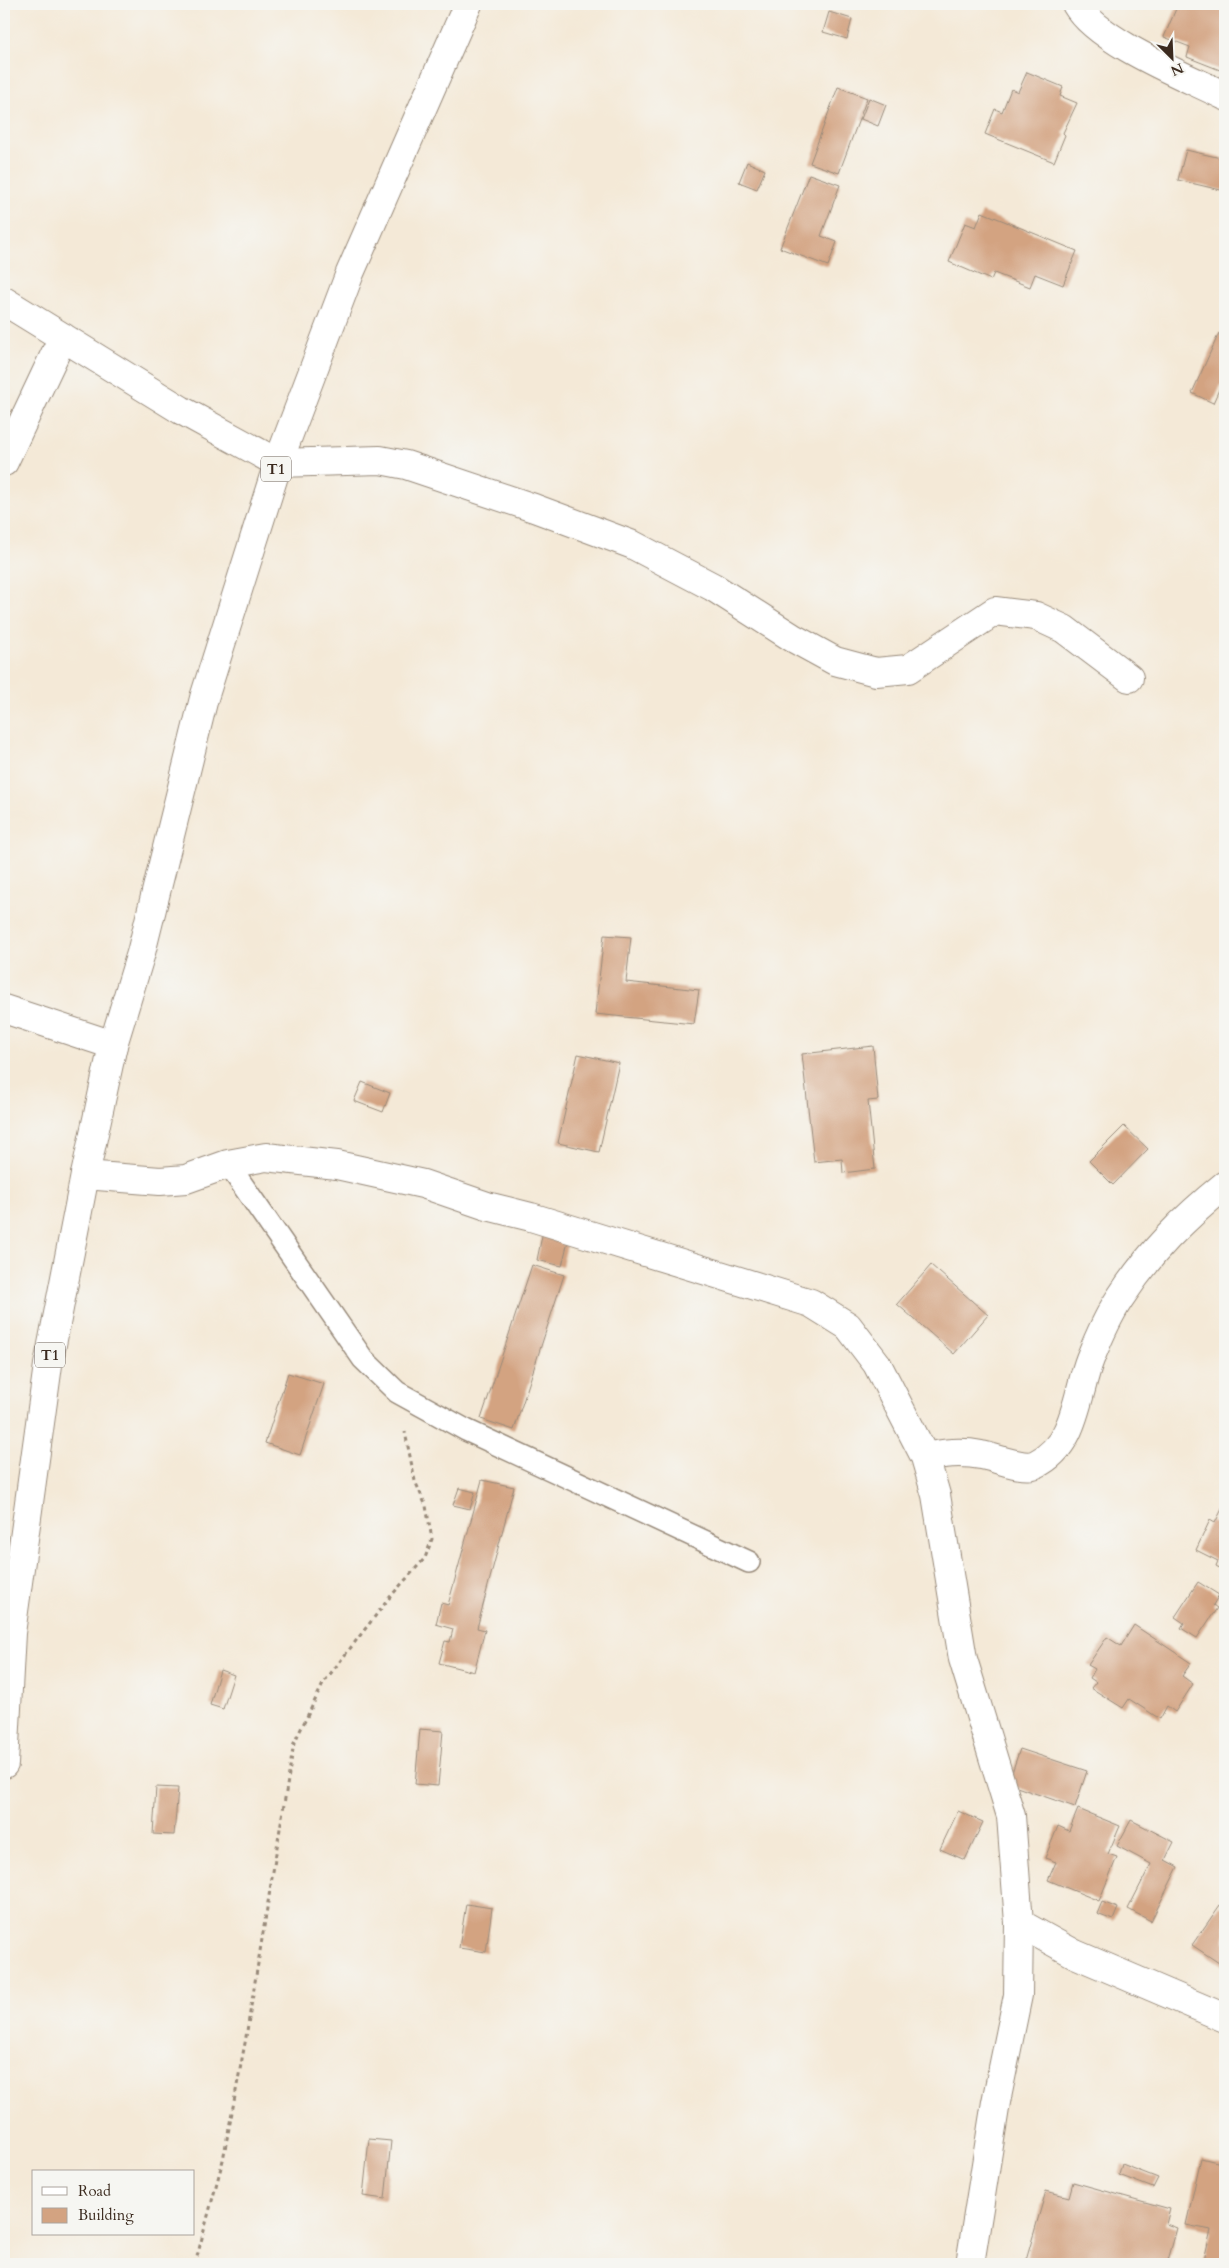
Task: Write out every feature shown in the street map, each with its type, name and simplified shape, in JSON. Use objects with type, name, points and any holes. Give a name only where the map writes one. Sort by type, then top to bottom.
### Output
[{"type":"main road","name":"T1","points":[[4,1764],[11,1633],[48,1365],[85,1175],[113,1045],[141,953],[204,698],[278,463],[350,272],[468,4]]},
{"type":"main road","points":[[1076,4],[1082,14],[1124,45],[1225,96]]},
{"type":"main road","points":[[4,301],[181,410],[278,463],[380,460],[406,465],[534,508],[633,545],[713,587],[793,638],[836,661],[876,672],[908,669],[995,611],[1036,616],[1064,629],[1129,678]]},
{"type":"main road","points":[[4,462],[63,337]]},
{"type":"main road","points":[[4,1009],[113,1045]]},
{"type":"main road","points":[[85,1175],[160,1181],[186,1179],[228,1164],[266,1157],[337,1165],[422,1184],[487,1206],[531,1217],[811,1303],[848,1326],[877,1364],[925,1457],[936,1495],[963,1659],[1011,1816],[1019,1924],[1018,1995],[996,2102],[970,2264]]},
{"type":"main road","points":[[925,1457],[950,1452],[981,1455],[1012,1464],[1035,1465],[1054,1451],[1070,1426],[1090,1360],[1119,1300],[1170,1233],[1225,1185]]},
{"type":"main road","points":[[1019,1924],[1075,1954],[1225,2018]]},
{"type":"lane","points":[[228,1164],[363,1359],[397,1392],[466,1430],[749,1562]]},
{"type":"path","points":[[195,2264],[223,2160],[245,2043],[294,1744],[324,1682],[390,1597],[425,1558],[432,1539],[426,1506],[415,1481],[409,1456],[397,1392]]},
{"type":"building","points":[[1178,4],[1189,6],[1190,4],[1211,4],[1223,9],[1225,4],[1225,72],[1187,57],[1190,47],[1164,37]]},
{"type":"building","points":[[829,12],[852,19],[847,39],[823,32]]},
{"type":"building","points":[[1027,72],[1063,87],[1060,96],[1077,103],[1063,133],[1065,135],[1054,162],[985,134],[995,109],[1002,112],[1011,89],[1018,92]]},
{"type":"building","points":[[838,87],[867,98],[839,173],[810,163]]},
{"type":"building","points":[[869,98],[886,105],[878,126],[861,119]]},
{"type":"building","points":[[1186,150],[1225,159],[1225,191],[1178,180]]},
{"type":"building","points":[[747,162],[765,170],[757,189],[739,182]]},
{"type":"building","points":[[809,174],[840,185],[821,236],[837,242],[828,266],[780,248]]},
{"type":"building","points":[[982,212],[1077,251],[1063,285],[1035,274],[1030,287],[994,273],[991,280],[949,262],[965,223],[976,227]]},
{"type":"building","points":[[1219,333],[1225,336],[1225,387],[1221,385],[1213,403],[1192,393]]},
{"type":"building","points":[[604,935],[631,937],[626,982],[699,990],[694,1024],[595,1014]]},
{"type":"building","points":[[873,1046],[878,1100],[868,1101],[875,1169],[843,1173],[842,1159],[814,1162],[802,1054]]},
{"type":"building","points":[[578,1054],[619,1063],[599,1152],[558,1143]]},
{"type":"building","points":[[362,1082],[390,1093],[383,1112],[354,1101]]},
{"type":"building","points":[[1124,1126],[1148,1149],[1113,1185],[1089,1161]]},
{"type":"building","points":[[543,1231],[569,1237],[562,1266],[537,1260]]},
{"type":"building","points":[[532,1265],[564,1275],[514,1430],[481,1419]]},
{"type":"building","points":[[931,1265],[988,1315],[954,1354],[897,1304]]},
{"type":"building","points":[[288,1373],[324,1384],[300,1455],[265,1443]]},
{"type":"building","points":[[482,1480],[514,1487],[477,1628],[485,1630],[474,1672],[439,1663],[445,1641],[450,1642],[453,1629],[436,1624],[441,1603],[448,1605]]},
{"type":"building","points":[[459,1488],[475,1492],[470,1509],[453,1505]]},
{"type":"building","points":[[1223,1507],[1225,1508],[1225,1571],[1216,1566],[1218,1561],[1196,1550],[1210,1520],[1215,1523]]},
{"type":"building","points":[[1198,1582],[1219,1595],[1213,1605],[1217,1608],[1197,1638],[1181,1628],[1184,1623],[1175,1617]]},
{"type":"building","points":[[1134,1625],[1191,1663],[1182,1676],[1193,1684],[1175,1712],[1167,1706],[1160,1719],[1129,1699],[1123,1708],[1091,1688],[1096,1682],[1090,1678],[1095,1669],[1088,1665],[1107,1637],[1121,1646]]},
{"type":"building","points":[[220,1670],[234,1675],[223,1709],[210,1705]]},
{"type":"building","points":[[420,1729],[443,1731],[438,1786],[415,1784]]},
{"type":"building","points":[[1020,1749],[1087,1771],[1075,1807],[1008,1784]]},
{"type":"building","points":[[156,1787],[178,1788],[174,1835],[153,1834]]},
{"type":"building","points":[[1078,1809],[1120,1826],[1108,1854],[1117,1857],[1099,1901],[1048,1880],[1056,1862],[1045,1858],[1058,1826],[1069,1831]]},
{"type":"building","points":[[958,1811],[983,1822],[965,1860],[940,1849]]},
{"type":"building","points":[[1131,1820],[1174,1842],[1165,1860],[1178,1867],[1151,1921],[1128,1909],[1151,1864],[1117,1846]]},
{"type":"building","points":[[1102,1902],[1118,1908],[1113,1920],[1097,1914]]},
{"type":"building","points":[[466,1904],[492,1908],[486,1952],[459,1948]]},
{"type":"building","points":[[1220,1905],[1225,1909],[1225,1967],[1192,1945]]},
{"type":"building","points":[[369,2139],[391,2141],[385,2199],[363,2196]]},
{"type":"building","points":[[1201,2158],[1225,2164],[1225,2264],[1203,2264],[1211,2230],[1186,2225]]},
{"type":"building","points":[[1122,2164],[1158,2178],[1153,2188],[1119,2175]]},
{"type":"building","points":[[1073,2182],[1170,2209],[1166,2224],[1177,2228],[1167,2264],[1025,2264],[1046,2191],[1069,2197]]}]
